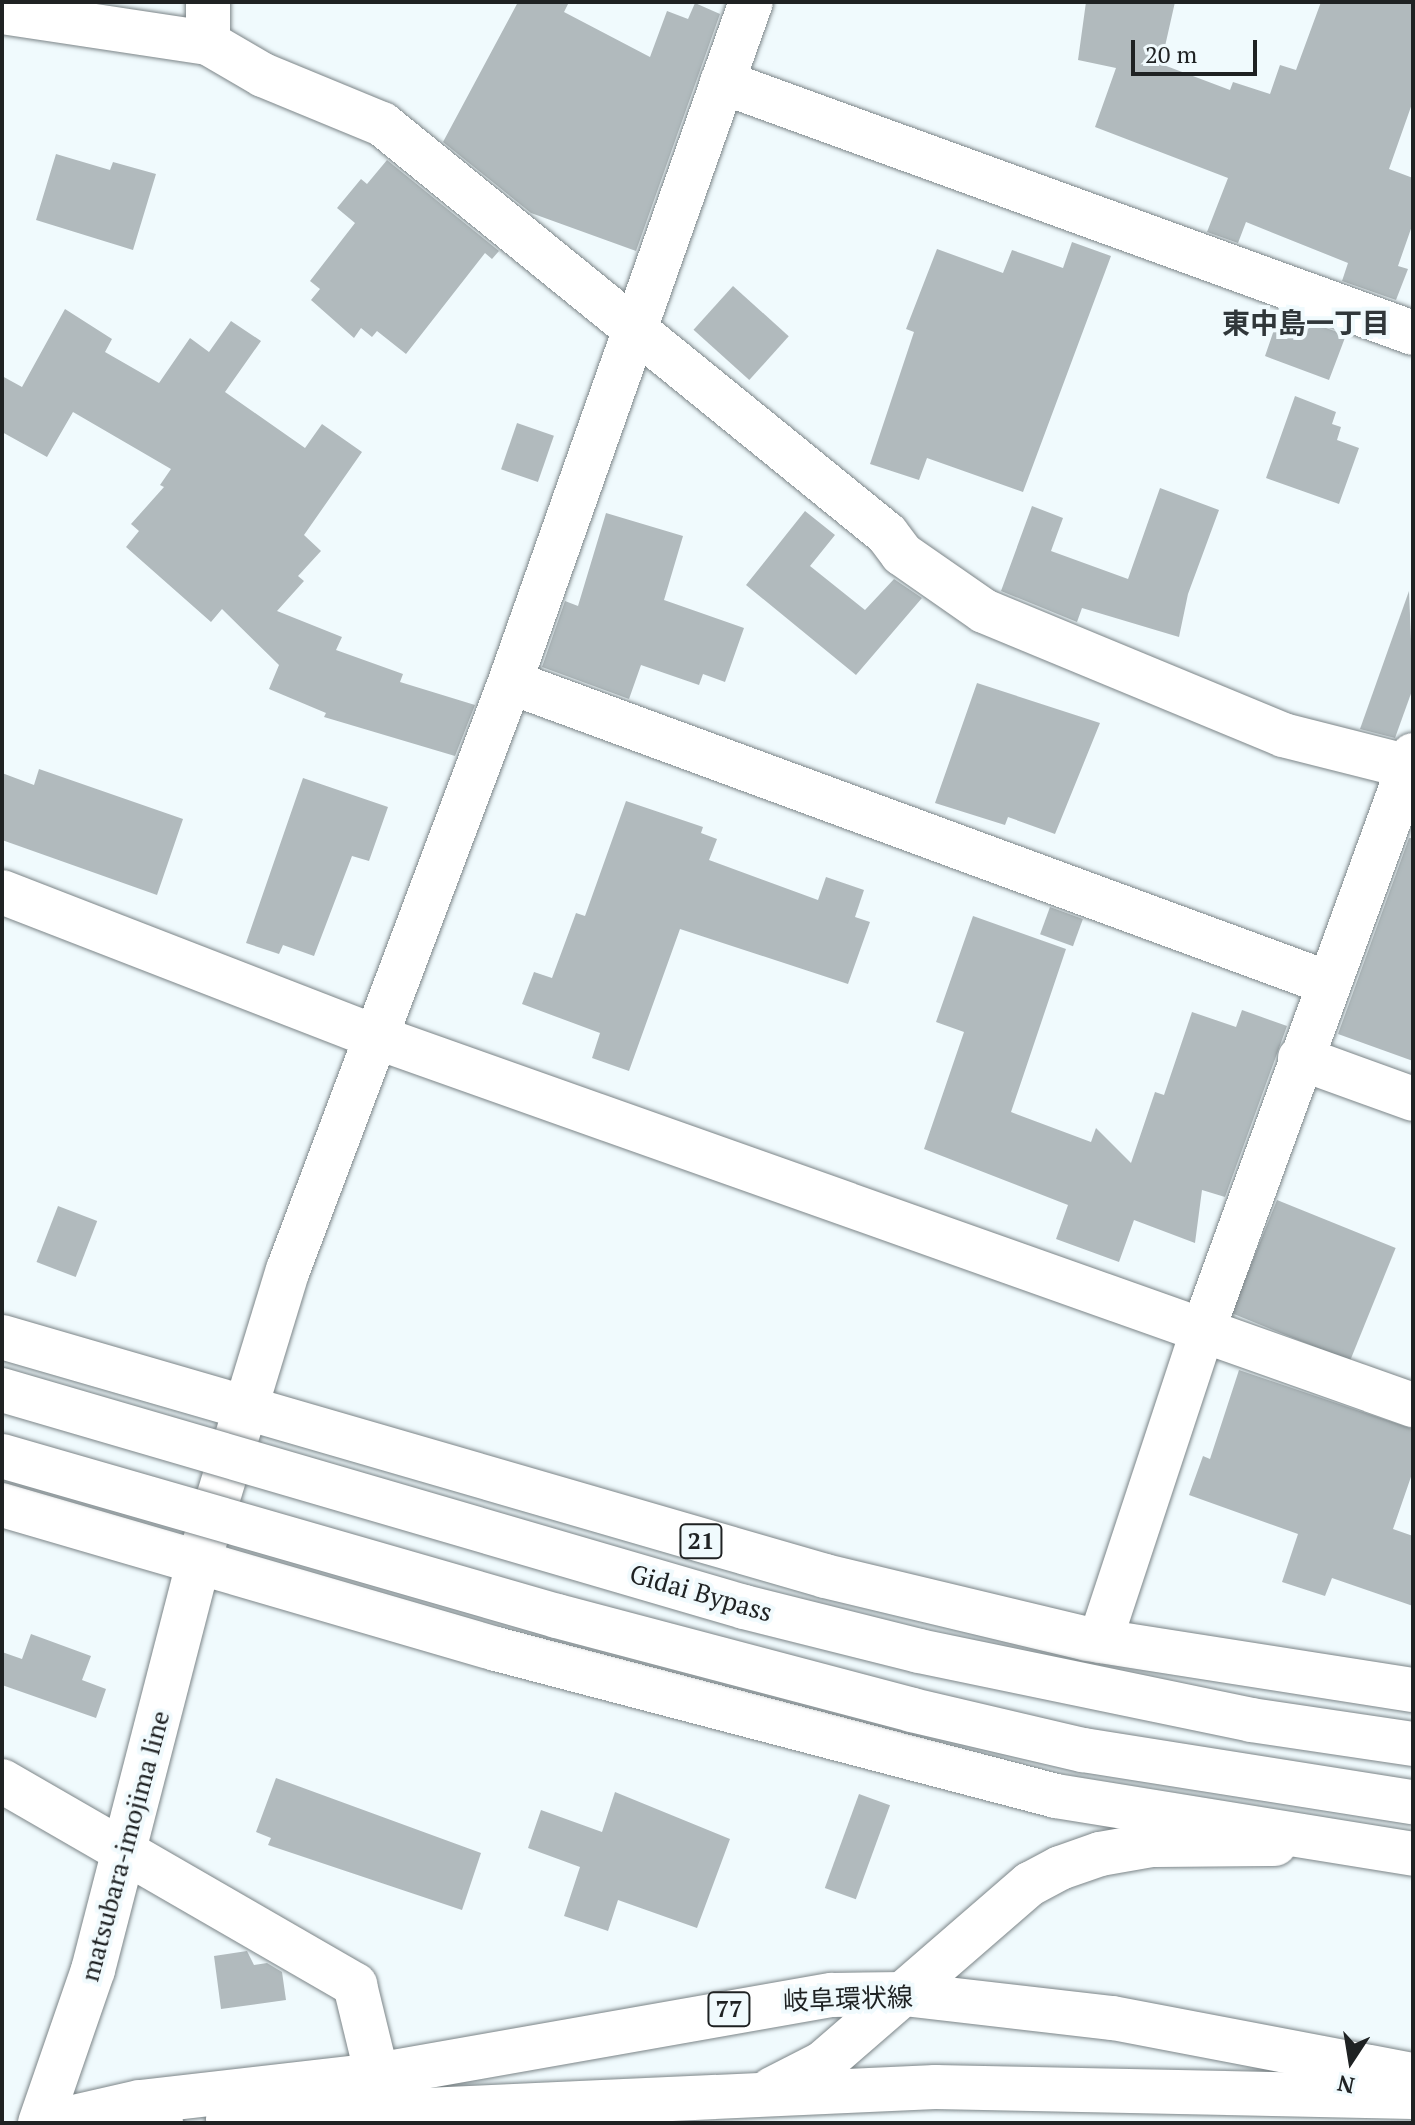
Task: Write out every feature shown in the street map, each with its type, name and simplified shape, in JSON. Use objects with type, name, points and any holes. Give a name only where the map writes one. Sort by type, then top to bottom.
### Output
[{"type":"main road","name":"matsubara-imojima line","points":[[40,2123],[70,2044],[125,1853],[198,1564],[288,1270],[510,682],[633,325],[751,2]]},
{"type":"main road","points":[[2,12],[208,22],[263,75],[382,124],[633,325],[669,362],[887,534],[902,554],[984,611],[1283,735],[1412,763],[1300,1058],[1203,1330],[1100,1641]]},
{"type":"main road","points":[[722,82],[1413,333]]},
{"type":"main road","points":[[510,682],[1328,983]]},
{"type":"main road","points":[[2,892],[376,1037],[1413,1405]]},
{"type":"main road","points":[[1300,1058],[1413,1099]]},
{"type":"main road","name":"21","points":[[2,1337],[825,1576],[1100,1641],[1413,1690]]},
{"type":"main road","name":"Gidai Bypass","points":[[2,1390],[744,1607],[919,1651],[1251,1720],[1413,1744]]},
{"type":"main road","points":[[2,1456],[572,1620],[912,1710],[1083,1750],[1413,1802]]},
{"type":"main road","points":[[2,1505],[496,1649],[1056,1796],[1321,1843],[1413,1854]]},
{"type":"main road","points":[[2,1781],[355,1985],[377,2075]]},
{"type":"main road","points":[[131,2123],[639,2110],[736,2095],[800,2078],[904,1994],[1030,1884],[1070,1864],[1151,1845],[1321,1843]]},
{"type":"main road","name":"岐阜環状線","points":[[48,2123],[140,2102],[377,2075],[766,2002],[904,1994],[1113,2018],[1413,2075]]},
{"type":"main road","points":[[736,2095],[935,2087],[1413,2097]]},
{"type":"building","points":[[518,2],[569,2],[564,12],[650,57],[667,11],[688,19],[695,3],[720,14],[636,251],[531,213],[443,142]]},
{"type":"building","points":[[1086,2],[1175,2],[1161,64],[1230,90],[1233,82],[1270,94],[1280,65],[1296,70],[1321,2],[1413,2],[1413,101],[1389,169],[1413,178],[1413,223],[1398,266],[1408,269],[1396,300],[1342,281],[1348,263],[1246,222],[1238,243],[1207,232],[1228,178],[1095,127],[1116,68],[1078,60]]},
{"type":"building","points":[[56,154],[110,170],[113,162],[156,174],[133,250],[36,220]]},
{"type":"building","points":[[387,160],[499,251],[492,259],[485,253],[406,354],[377,331],[372,337],[361,328],[354,338],[311,300],[320,289],[310,281],[355,223],[337,208],[361,179],[367,184]]},
{"type":"building","points":[[1072,242],[1111,256],[1023,492],[927,458],[919,480],[870,464],[914,332],[906,329],[937,249],[1003,273],[1012,250],[1063,268]]},
{"type":"building","points":[[733,286],[789,336],[749,380],[694,330]]},
{"type":"building","points":[[65,309],[112,339],[105,352],[159,383],[190,338],[209,352],[231,321],[261,341],[225,392],[305,448],[322,424],[362,452],[304,535],[321,551],[298,576],[304,581],[277,611],[342,637],[336,650],[403,674],[400,682],[475,705],[455,756],[324,717],[326,713],[269,689],[279,665],[222,609],[211,622],[126,547],[139,531],[131,524],[164,487],[160,485],[171,469],[73,412],[47,457],[2,432],[2,376],[22,387]]},
{"type":"building","points":[[1306,321],[1346,335],[1329,380],[1265,356],[1276,324],[1301,334]]},
{"type":"building","points":[[1295,396],[1336,412],[1332,424],[1341,427],[1337,440],[1359,448],[1339,504],[1266,478]]},
{"type":"building","points":[[517,423],[554,436],[538,482],[501,469]]},
{"type":"building","points":[[1160,488],[1219,510],[1188,594],[1179,637],[1082,608],[1077,622],[1001,591],[1032,506],[1063,518],[1051,551],[1128,579]]},
{"type":"building","points":[[805,511],[835,535],[810,566],[865,610],[894,579],[922,598],[856,675],[746,585]]},
{"type":"building","points":[[606,513],[683,536],[664,600],[744,628],[725,682],[703,674],[699,685],[641,665],[629,699],[542,667],[565,601],[578,606]]},
{"type":"building","points":[[1409,591],[1413,688],[1395,738],[1360,729]]},
{"type":"building","points":[[977,683],[1100,723],[1055,834],[1008,817],[1005,825],[935,803]]},
{"type":"building","points":[[39,769],[183,819],[157,895],[2,840],[2,773],[34,785]]},
{"type":"building","points":[[303,778],[388,807],[369,861],[352,856],[314,956],[283,945],[279,954],[246,943]]},
{"type":"building","points":[[626,801],[703,827],[701,833],[717,839],[709,860],[818,900],[826,877],[864,890],[855,917],[870,922],[848,984],[680,929],[629,1071],[592,1058],[600,1033],[522,1004],[534,972],[552,978],[576,913],[585,916]]},
{"type":"building","points":[[1409,838],[1413,838],[1413,1061],[1338,1034]]},
{"type":"building","points":[[1050,907],[1083,919],[1073,946],[1040,934]]},
{"type":"building","points":[[973,916],[1066,949],[1011,1112],[1091,1142],[1096,1128],[1131,1163],[1155,1092],[1164,1095],[1192,1012],[1236,1027],[1242,1010],[1287,1026],[1225,1197],[1202,1190],[1195,1243],[1134,1220],[1119,1262],[1056,1239],[1068,1205],[924,1149],[964,1032],[936,1022]]},
{"type":"building","points":[[1277,1200],[1396,1248],[1350,1361],[1231,1313]]},
{"type":"building","points":[[58,1206],[97,1221],[76,1277],[36,1262]]},
{"type":"building","points":[[1239,1370],[1413,1429],[1413,1471],[1393,1529],[1413,1536],[1413,1606],[1332,1578],[1325,1596],[1282,1582],[1298,1534],[1189,1495],[1203,1456],[1210,1459]]},
{"type":"building","points":[[31,1634],[91,1656],[82,1680],[106,1689],[96,1718],[2,1685],[2,1652],[22,1659]]},
{"type":"building","points":[[276,1778],[481,1853],[462,1910],[268,1845],[271,1838],[256,1832]]},
{"type":"building","points":[[615,1792],[730,1839],[697,1928],[618,1900],[608,1931],[564,1916],[580,1867],[528,1848],[541,1810],[602,1832]]},
{"type":"building","points":[[859,1794],[890,1805],[856,1899],[825,1888]]},
{"type":"building","points":[[247,1951],[254,1965],[267,1963],[282,1972],[286,2000],[221,2009],[214,1956]]},
{"type":"district","name":"東中島一丁目","points":[[1306,323]]}]
